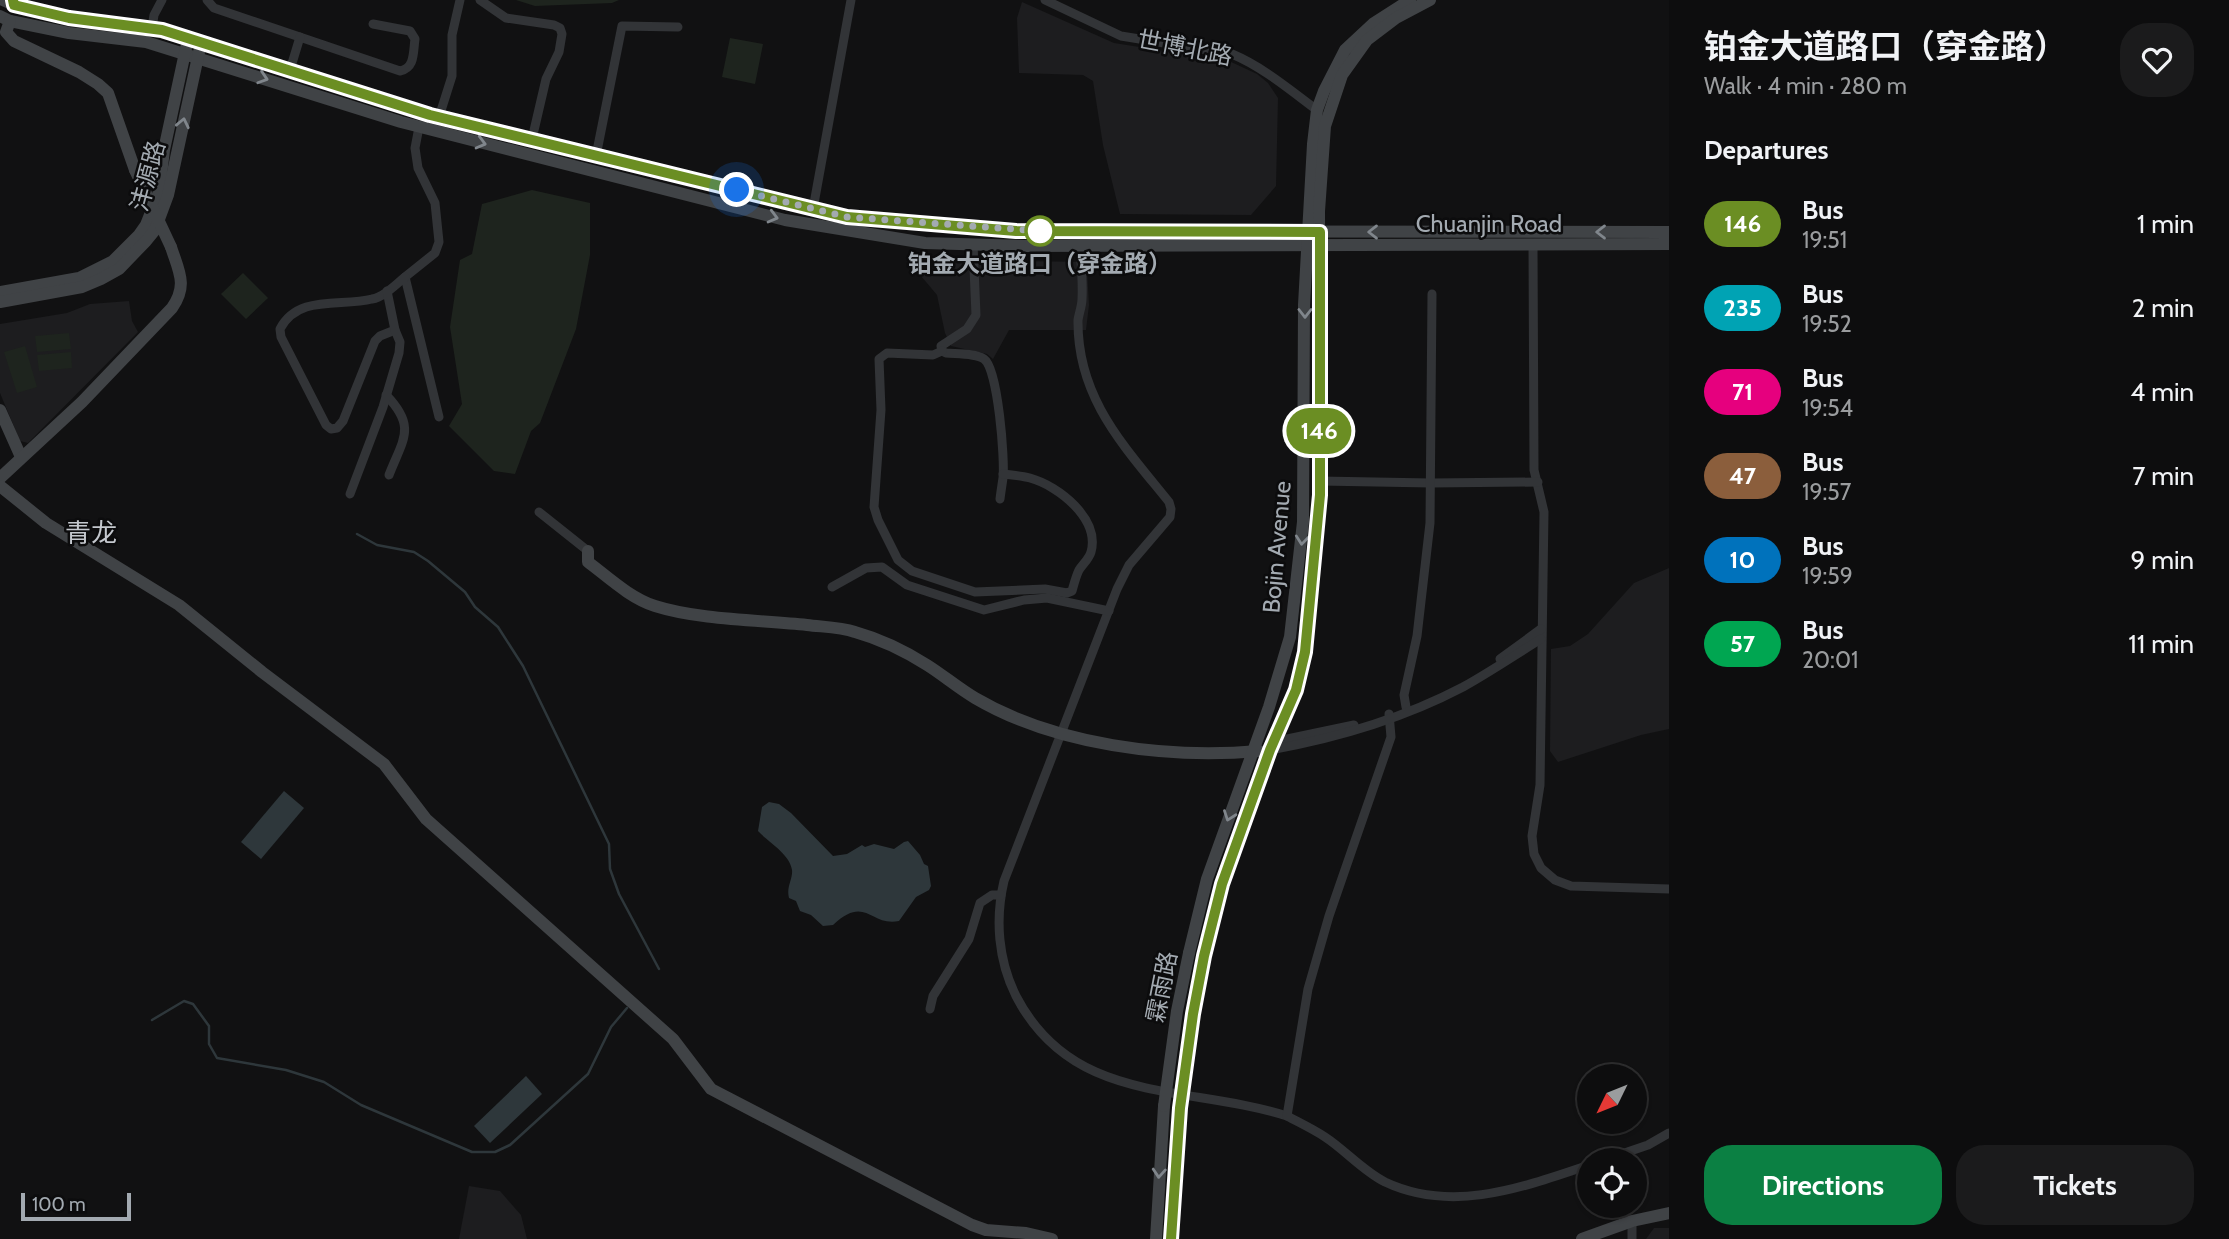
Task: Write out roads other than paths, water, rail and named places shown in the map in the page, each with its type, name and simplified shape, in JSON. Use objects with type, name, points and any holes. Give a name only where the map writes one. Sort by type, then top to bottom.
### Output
[{"type":"main road","name":"Bojin Avenue","points":[[1271,746],[1296,690],[1305,652],[1319,523],[1314,239],[1317,110],[1324,90],[1345,50],[1374,23],[1410,0]]},
{"type":"main road","name":"Bojin Avenue","points":[[1254,748],[1290,638],[1299,562],[1304,495],[1304,305],[1314,239],[1325,126],[1342,75],[1367,40],[1396,18],[1430,0]]},
{"type":"main road","points":[[10,2],[69,18],[152,29],[188,38],[439,117],[847,217],[1016,231],[1314,239]]},
{"type":"main road","points":[[4,26],[146,42],[419,127],[785,220],[925,243],[1080,246],[1314,239]]},
{"type":"main road","points":[[0,478],[82,402],[148,334],[181,295],[181,279],[171,247],[135,170],[108,93],[79,72],[14,41],[4,26]]},
{"type":"main road","name":"沣源路","points":[[0,292],[79,278],[113,261],[139,235],[146,225],[159,192],[164,150],[188,38]]},
{"type":"main road","name":"沣源路","points":[[0,302],[60,292],[102,279],[118,269],[155,230],[168,195],[202,42]]},
{"type":"main road","name":"Chuanjin Road","points":[[1314,239],[1669,232]]},
{"type":"main road","name":"Chuanjin Road","points":[[1314,239],[1533,245],[1669,244]]},
{"type":"main road","points":[[0,410],[21,457]]},
{"type":"main road","points":[[0,486],[47,523],[179,605],[384,764],[426,819],[633,1002],[673,1040],[711,1089],[972,1225],[986,1230],[1026,1233],[1052,1239]]},
{"type":"main road","points":[[588,551],[635,587],[655,598],[698,607],[852,623],[877,631],[931,658],[977,691],[1063,729],[1122,739],[1254,748],[1271,746]]},
{"type":"main road","name":"霖雨路","points":[[1171,1239],[1180,1108],[1204,956],[1222,884],[1271,746]]},
{"type":"main road","name":"霖雨路","points":[[1156,1239],[1164,1106],[1177,1011],[1207,879],[1254,748]]},
{"type":"main road","points":[[1582,1239],[1632,1221],[1669,1213]]},
{"type":"street","points":[[152,29],[154,15],[162,0]]},
{"type":"street","points":[[207,0],[214,8],[400,71],[408,69],[415,39],[410,31],[373,24]]},
{"type":"street","points":[[439,117],[452,76],[452,35],[460,0]]},
{"type":"street","points":[[480,0],[506,18],[560,28],[562,34],[559,52],[547,79],[532,139]]},
{"type":"street","points":[[813,209],[851,0]]},
{"type":"street","name":"世博北路","points":[[1045,0],[1121,36],[1232,54],[1260,69],[1317,110]]},
{"type":"street","points":[[596,156],[622,26],[678,27]]},
{"type":"street","points":[[290,70],[300,37]]},
{"type":"street","points":[[395,330],[374,341],[342,421],[337,428],[331,429],[326,425],[279,329],[289,318],[310,305],[373,299],[435,253],[439,242],[435,202],[418,168],[415,148],[419,127]]},
{"type":"street","points":[[942,351],[944,342],[967,329],[976,314],[973,244]]},
{"type":"street","points":[[1533,245],[1534,470],[1544,512],[1540,785],[1532,836],[1534,854],[1541,868],[1555,880],[1571,886],[1669,889]]},
{"type":"street","points":[[1080,246],[1082,301],[1078,318],[1090,390],[1099,411],[1169,502],[1171,509],[1166,523],[1145,543],[1116,589],[1011,862],[998,916],[1000,946],[1012,988],[1035,1025],[1061,1052],[1079,1065],[1113,1080],[1287,1116],[1324,1136],[1383,1181],[1411,1191],[1438,1197],[1465,1198],[1492,1194],[1577,1169]]},
{"type":"street","points":[[405,277],[439,417]]},
{"type":"street","points":[[350,494],[386,395],[400,342],[387,291]]},
{"type":"street","points":[[1406,707],[1404,695],[1417,636],[1430,523],[1432,294]]},
{"type":"street","points":[[1000,499],[1003,474],[998,393],[985,359],[942,351],[933,355],[887,353],[879,359],[880,410],[874,507],[898,560],[912,571],[975,592],[1045,589],[1067,593],[1072,591],[1077,573],[1091,552],[1091,532],[1083,516],[1044,484],[1029,478],[1003,474]]},
{"type":"street","points":[[386,395],[400,409],[406,430],[389,475]]},
{"type":"street","points":[[1320,481],[1538,482]]},
{"type":"street","points":[[539,512],[588,551]]},
{"type":"street","points":[[832,587],[866,568],[882,567],[907,584],[984,610],[1024,600],[1047,598],[1109,611]]},
{"type":"street","points":[[1389,717],[1458,684],[1541,634]]},
{"type":"street","points":[[1271,746],[1389,717],[1461,688],[1541,634]]},
{"type":"street","points":[[1287,1116],[1308,989],[1329,916],[1391,737],[1389,717]]},
{"type":"street","points":[[930,1009],[933,996],[969,939],[980,903],[992,895],[1001,895]]},
{"type":"street","points":[[1639,1148],[1669,1133]]},
{"type":"street","points":[[1632,1221],[1632,1239]]},
{"type":"waterway","points":[[357,534],[377,545],[414,552],[428,561],[465,592],[475,607],[498,627],[523,666],[609,844],[610,869],[619,894],[659,969]]},
{"type":"waterway","points":[[152,1020],[184,1001],[193,1004],[209,1026],[209,1044],[217,1058],[286,1070],[324,1082],[361,1105],[472,1152],[495,1152],[510,1145],[588,1074],[611,1027],[627,1008]]},
{"type":"place","name":"铂金大道路口（穿金路）","points":[[1040,231]]},
{"type":"district","name":"青龙","points":[[91,533]]}]
